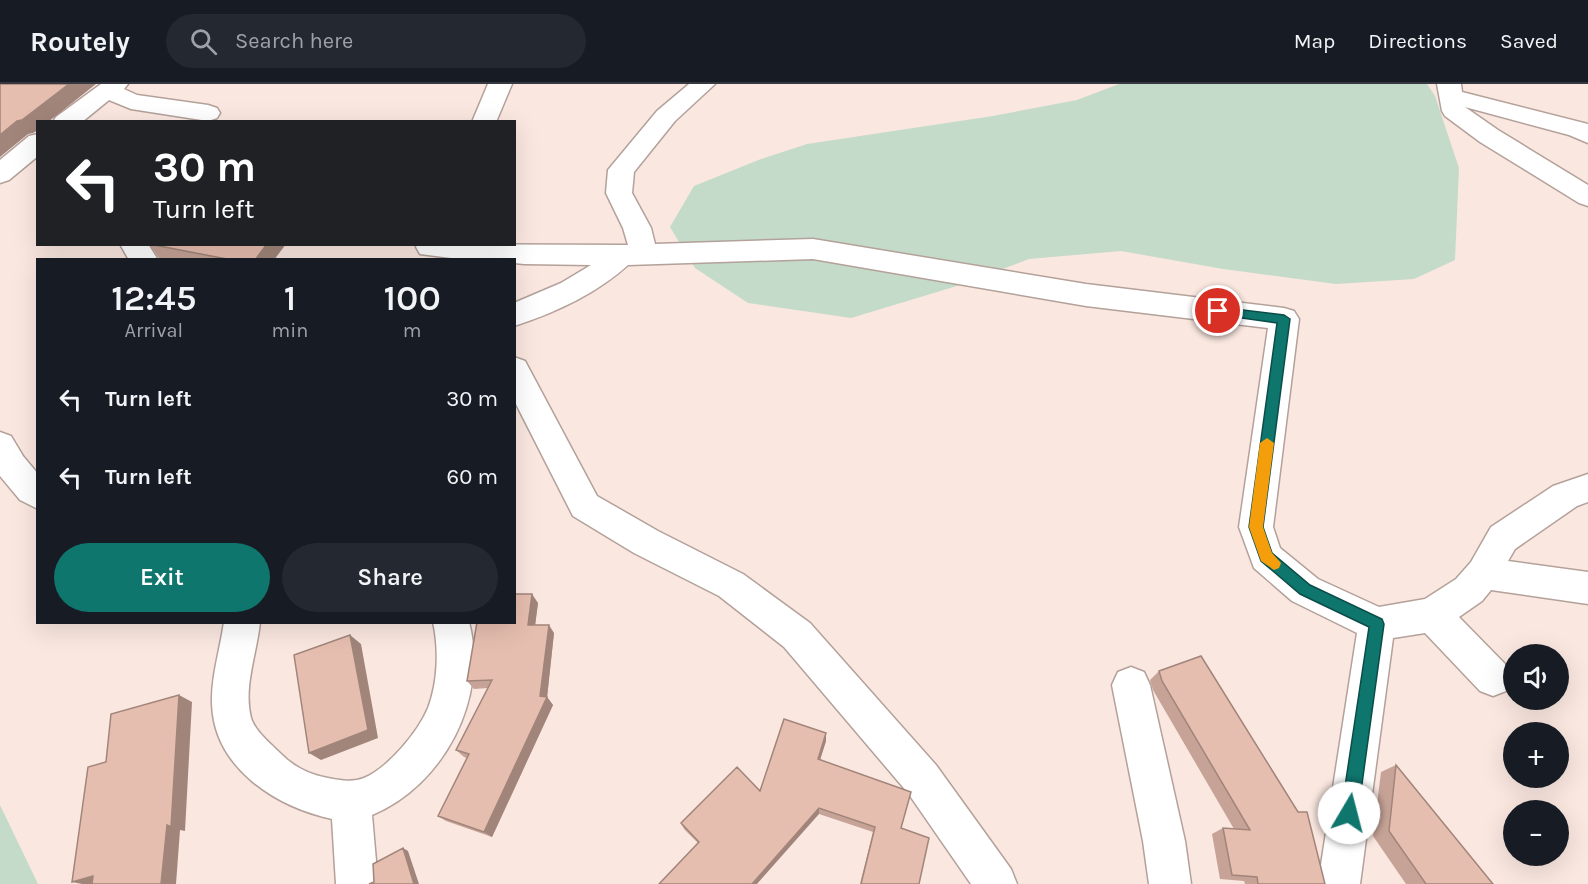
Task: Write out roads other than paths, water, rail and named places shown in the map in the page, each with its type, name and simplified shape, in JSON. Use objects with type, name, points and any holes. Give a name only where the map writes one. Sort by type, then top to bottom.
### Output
[{"type":"street","points":[[485,120],[500,84]]},
{"type":"street","points":[[516,314],[568,292],[632,254],[637,228],[619,193],[621,170],[666,116],[703,84]]},
{"type":"street","points":[[68,120],[112,87],[131,102],[208,113]]},
{"type":"street","points":[[1588,135],[1578,129],[1450,90],[1454,111],[1489,136],[1588,197]]},
{"type":"street","points":[[0,174],[36,144]]},
{"type":"street","points":[[519,241],[632,254],[813,249],[1086,295],[1284,319],[1256,527],[1266,557],[1305,590],[1377,624],[1432,615],[1469,590],[1483,573],[1503,538],[1565,496],[1588,489]]},
{"type":"street","points":[[430,247],[445,246]]},
{"type":"street","points":[[516,373],[585,506],[646,542],[731,585],[797,635],[922,779],[996,884]]},
{"type":"street","points":[[0,445],[26,485],[36,493]]},
{"type":"street","points":[[1483,573],[1588,588]]},
{"type":"street","points":[[1432,615],[1493,678]]},
{"type":"street","points":[[242,624],[229,694],[232,719],[242,741],[274,777],[302,792],[330,799],[351,801],[382,791],[405,772],[442,721],[453,689],[455,634],[452,624]]},
{"type":"street","points":[[1339,884],[1377,624]]},
{"type":"street","points":[[1131,685],[1164,841],[1170,884]]},
{"type":"street","points":[[351,801],[357,884]]}]
